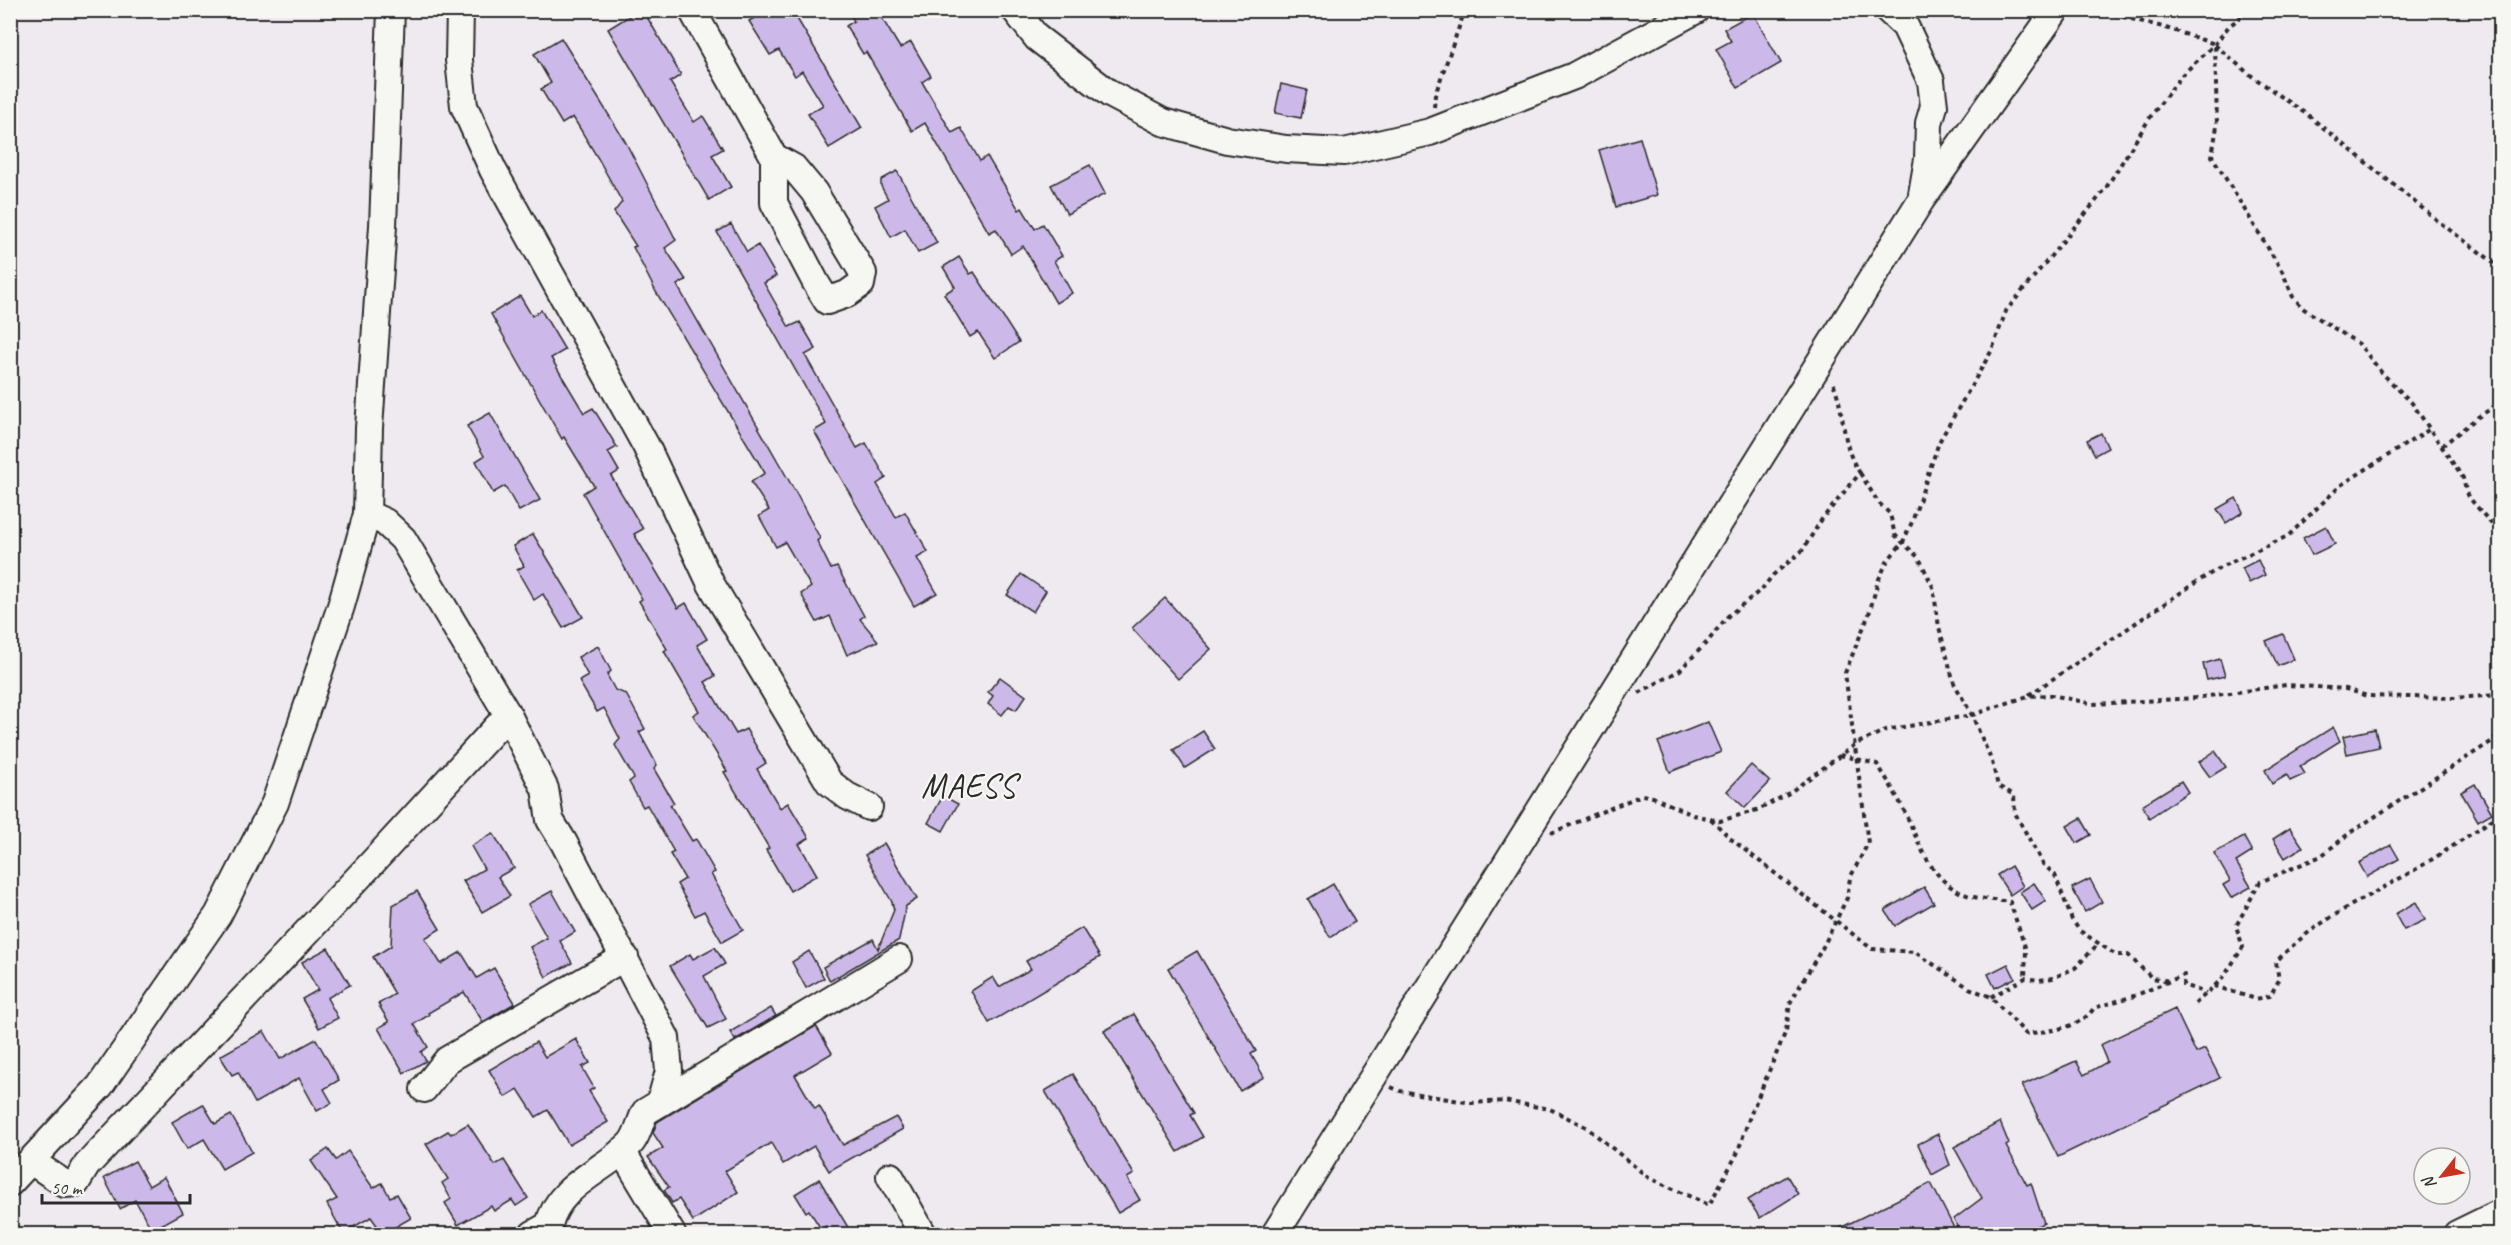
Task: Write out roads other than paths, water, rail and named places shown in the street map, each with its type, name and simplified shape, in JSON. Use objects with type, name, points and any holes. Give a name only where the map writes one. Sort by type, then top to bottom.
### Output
[{"type":"street","points":[[10,1183],[100,1086],[223,905],[275,803],[341,606],[367,514],[369,428],[383,226],[391,10]]},
{"type":"street","points":[[460,10],[459,60],[464,106],[493,170],[646,446],[711,585],[829,782],[847,796],[869,807]]},
{"type":"street","points":[[692,10],[774,157],[794,168],[814,192],[863,273],[861,284],[847,294],[827,301],[816,284],[774,203],[772,191],[774,157]]},
{"type":"street","points":[[1015,10],[1037,38],[1110,94],[1163,122],[1236,141],[1286,149],[1344,152],[1430,132],[1574,76],[1696,10]]},
{"type":"street","points":[[1888,10],[1905,26],[1931,81],[1934,106],[1929,123],[1928,159],[1921,200]]},
{"type":"street","points":[[1275,1234],[1921,200],[2056,10]]},
{"type":"street","points":[[367,514],[385,522],[403,539],[508,715],[545,789],[550,820],[625,957],[666,1038],[669,1071],[660,1103]]},
{"type":"street","points":[[31,1161],[65,1185],[76,1183],[87,1165],[374,862],[508,715]]},
{"type":"street","points":[[424,1089],[447,1060],[625,957]]},
{"type":"street","points":[[534,1234],[549,1225],[552,1210],[570,1191],[631,1144],[645,1112],[899,959]]},
{"type":"street","points":[[622,1150],[672,1234]]},
{"type":"street","points":[[890,1176],[923,1234]]},
{"type":"street","points":[[2457,1234],[2500,1213]]},
{"type":"district","name":"MAESS","points":[[969,786]]}]
